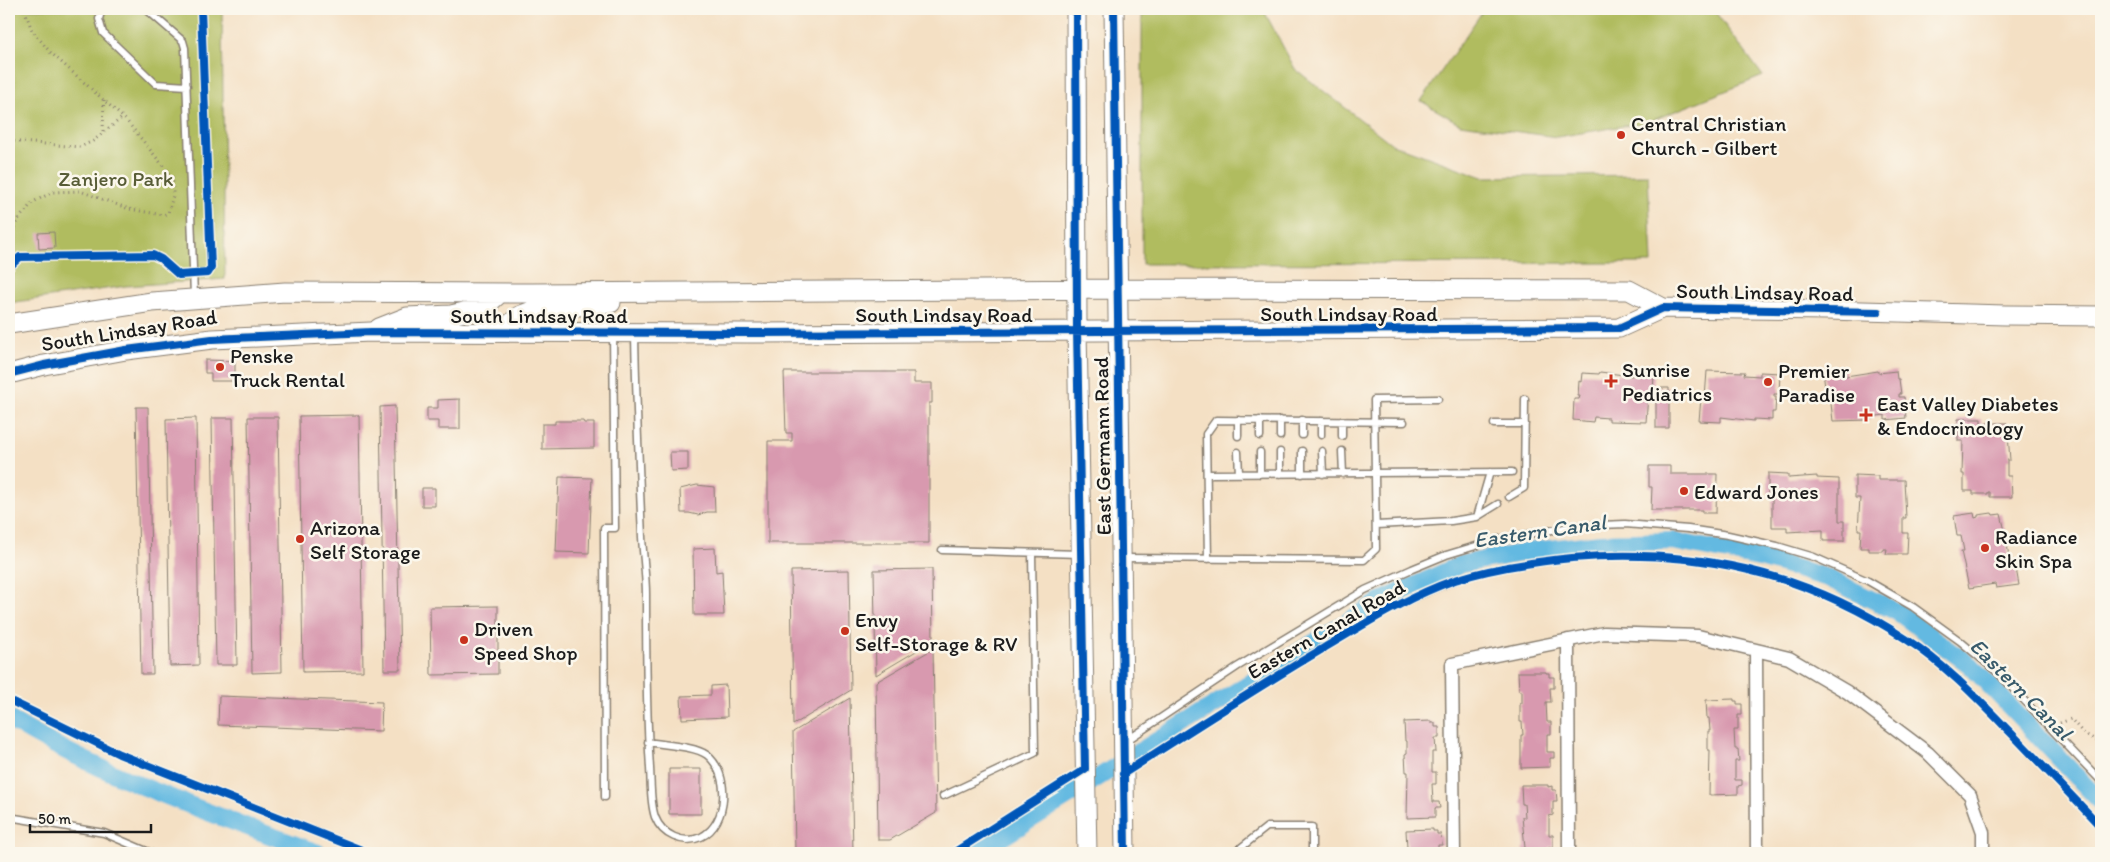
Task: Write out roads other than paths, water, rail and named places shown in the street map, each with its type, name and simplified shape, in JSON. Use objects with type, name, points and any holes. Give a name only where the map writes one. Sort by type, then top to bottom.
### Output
[{"type":"main road","name":"East Germann Road","points":[[1076,9],[1077,330],[1087,853]]},
{"type":"main road","name":"East Germann Road","points":[[1114,9],[1124,853]]},
{"type":"main road","name":"South Lindsay Road","points":[[9,324],[129,305],[194,298],[285,292],[1118,289],[1629,290],[1663,308]]},
{"type":"main road","points":[[371,332],[407,317],[451,315],[484,307],[500,292]]},
{"type":"main road","points":[[502,332],[520,316],[535,310],[550,307],[605,305],[651,292]]},
{"type":"main road","name":"South Lindsay Road","points":[[9,374],[44,365],[126,350],[212,339],[371,332],[1619,328],[1663,308],[1818,310],[2005,316],[2101,316]]},
{"type":"street","points":[[1454,853],[1452,664],[1604,633],[1698,636],[1789,658],[1847,692],[1928,752],[1970,795],[1983,832],[1983,853]]},
{"type":"street","points":[[1568,640],[1569,853]]},
{"type":"street","points":[[1756,650],[1757,853]]},
{"type":"lane","points":[[102,9],[99,19],[103,34],[156,84],[187,86]]},
{"type":"lane","points":[[146,9],[183,41],[185,48],[194,298]]},
{"type":"lane","points":[[605,797],[604,528],[615,528],[613,332]]},
{"type":"lane","points":[[635,332],[636,398],[646,591],[648,742],[655,816],[663,831],[675,838],[689,840],[701,837],[710,830],[719,818],[724,795],[721,775],[714,762],[706,754],[648,742]]},
{"type":"lane","points":[[1121,558],[1364,560],[1376,549],[1378,525],[1374,400],[1438,399]]},
{"type":"lane","points":[[1509,497],[1524,488],[1524,399]]},
{"type":"lane","points":[[1208,559],[1206,434],[1216,420],[1404,422]]},
{"type":"lane","points":[[1238,420],[1238,436]]},
{"type":"lane","points":[[1260,420],[1260,436]]},
{"type":"lane","points":[[1280,420],[1280,436]]},
{"type":"lane","points":[[1302,420],[1302,435]]},
{"type":"lane","points":[[1321,421],[1321,435]]},
{"type":"lane","points":[[1342,421],[1342,436]]},
{"type":"lane","points":[[1494,424],[1525,424]]},
{"type":"lane","points":[[1302,451],[1302,474]]},
{"type":"lane","points":[[1322,451],[1322,474]]},
{"type":"lane","points":[[1342,451],[1343,474]]},
{"type":"lane","points":[[1238,452],[1239,474]]},
{"type":"lane","points":[[1260,452],[1260,474]]},
{"type":"lane","points":[[1280,452],[1280,474]]},
{"type":"lane","points":[[1477,517],[1490,472]]},
{"type":"lane","points":[[1207,474],[1512,472]]},
{"type":"lane","points":[[1378,525],[1451,521],[1477,517],[1498,504]]},
{"type":"lane","points":[[1122,743],[1237,668],[1365,590],[1412,569],[1446,555],[1499,539],[1576,526],[1625,524],[1688,529],[1728,535],[1777,546],[1814,557],[1868,581],[1913,607],[1960,641],[1997,672],[2101,780]]},
{"type":"lane","points":[[942,550],[1081,554]]},
{"type":"lane","points":[[943,796],[1035,752],[1032,553]]},
{"type":"lane","name":"Eastern Canal Road","points":[[1123,774],[1307,658],[1377,616],[1419,595],[1456,580],[1549,560],[1642,555],[1695,559],[1735,566],[1806,587],[1862,612],[1908,640],[1964,684],[2101,826]]},
{"type":"lane","points":[[9,816],[104,833],[151,853]]},
{"type":"lane","points":[[1234,853],[1267,827],[1312,827],[1312,853]]},
{"type":"waterway","name":"Eastern Canal","points":[[977,853],[1381,601],[1462,564],[1533,551],[1601,543],[1672,541],[1764,559],[1828,578],[1899,613],[1970,665],[2101,802]]},
{"type":"waterway","name":"Eastern Canal","points":[[9,719],[83,759],[160,794],[318,853]]},
{"type":"place","name":"Central Christian Church - Gilbert","points":[[1621,135]]},
{"type":"place","name":"Penske Truck Rental","points":[[220,367]]},
{"type":"place","name":"Sunrise Pediatrics","points":[[1611,381]]},
{"type":"place","name":"Premier Paradise","points":[[1768,382]]},
{"type":"place","name":"East Valley Diabetes & Endocrinology","points":[[1866,415]]},
{"type":"place","name":"Edward Jones","points":[[1684,491]]},
{"type":"place","name":"Arizona Self Storage","points":[[300,539]]},
{"type":"place","name":"Radiance Skin Spa","points":[[1985,548]]},
{"type":"place","name":"Envy Self-Storage & RV","points":[[845,631]]},
{"type":"place","name":"Driven Speed Shop","points":[[464,640]]},
{"type":"park label","name":"Zanjero Park","points":[[116,178]]}]
